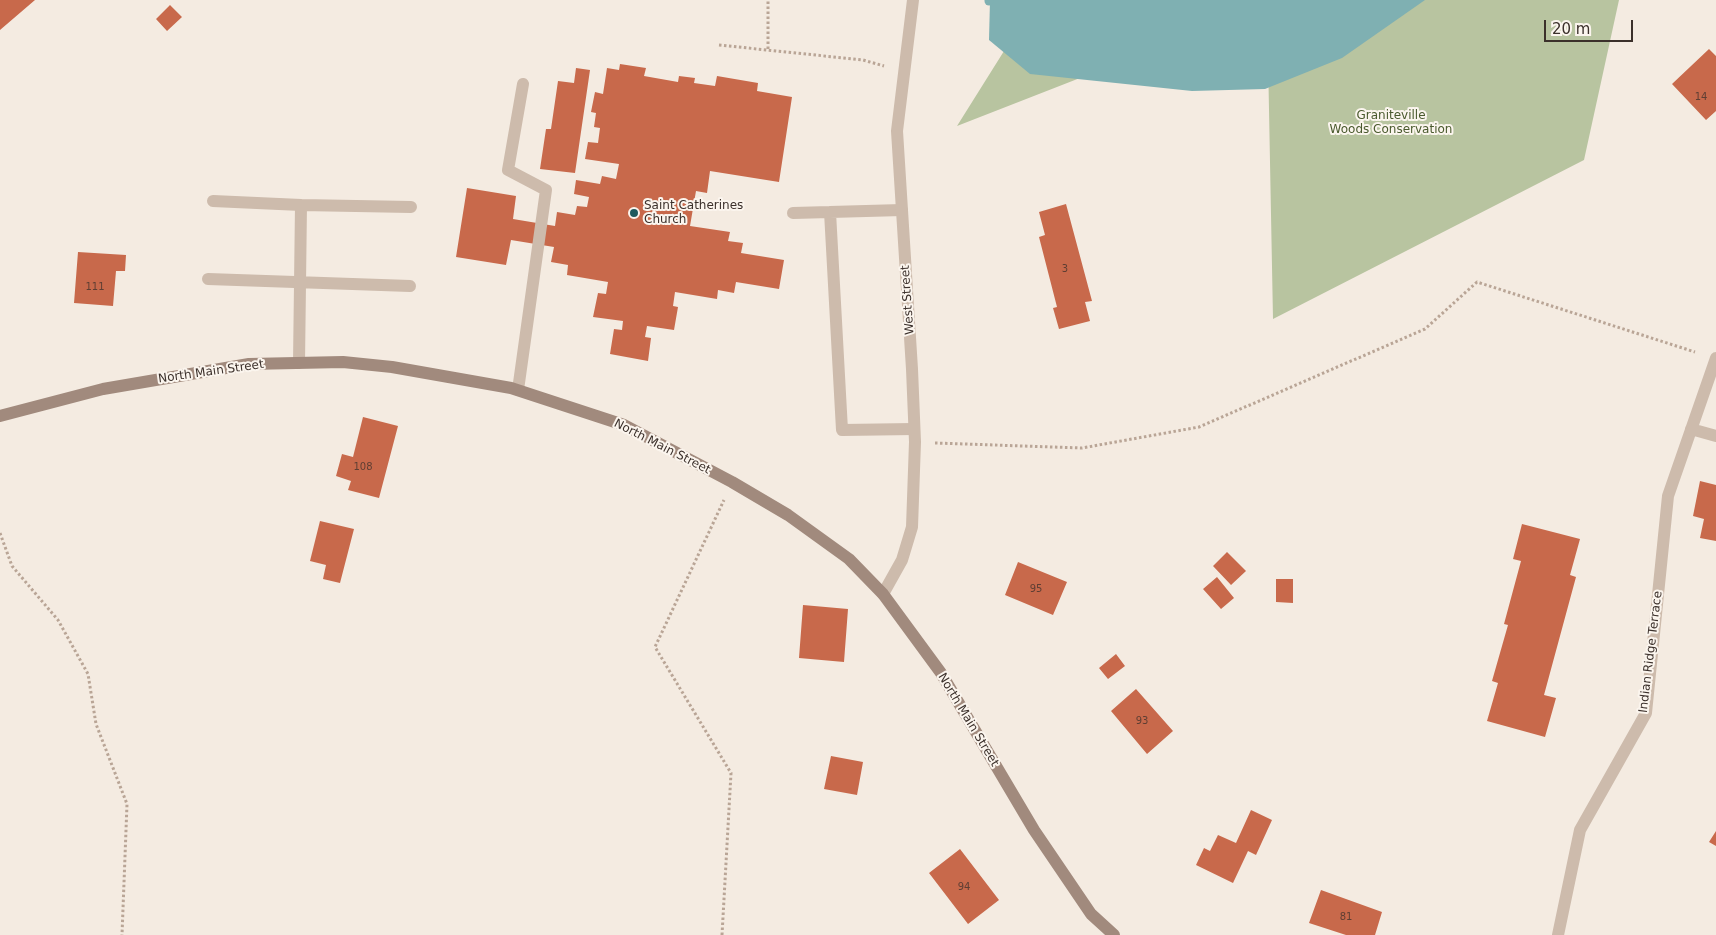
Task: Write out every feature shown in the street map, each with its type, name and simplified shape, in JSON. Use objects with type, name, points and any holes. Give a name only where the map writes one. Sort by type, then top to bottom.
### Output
[{"type":"main road","name":"North Main Street","points":[[0,416],[103,389],[249,364],[343,362],[392,367],[518,390],[624,425],[732,482],[788,515],[849,559],[883,594],[941,673],[1034,830],[1091,914],[1114,935]]},
{"type":"street","name":"West Street","points":[[883,594],[902,560],[912,527],[914,429],[897,131],[913,0]]},
{"type":"street","points":[[518,390],[546,190],[508,170],[523,84]]},
{"type":"street","points":[[213,201],[411,207]]},
{"type":"street","points":[[299,363],[301,205]]},
{"type":"street","points":[[793,213],[902,210]]},
{"type":"street","points":[[830,212],[842,430],[914,429]]},
{"type":"street","points":[[208,279],[410,286]]},
{"type":"street","name":"Indian Ridge Terrace","points":[[1558,935],[1580,830],[1646,713],[1668,496],[1716,358]]},
{"type":"street","points":[[1691,429],[1716,436]]},
{"type":"path","points":[[768,0],[768,49]]},
{"type":"path","points":[[719,45],[863,60],[903,71]]},
{"type":"path","points":[[914,442],[1082,448],[1199,427],[1425,329],[1477,282],[1716,358]]},
{"type":"path","points":[[722,935],[731,773],[655,647],[732,482]]},
{"type":"path","points":[[0,532],[12,566],[58,620],[88,674],[96,724],[127,804],[122,935]]},
{"type":"green space","name":"Graniteville Woods Conservation","points":[[1036,0],[1619,0],[1584,160],[1273,319],[1267,5],[957,126]]},
{"type":"water","points":[[990,0],[1425,0],[1342,58],[1265,89],[1192,91],[1030,74],[989,40]]},
{"type":"building","points":[[0,0],[35,0],[0,30]]},
{"type":"building","points":[[170,5],[182,17],[167,31],[156,19]]},
{"type":"building","points":[[1709,49],[1716,56],[1716,111],[1706,120],[1672,84]]},
{"type":"building","name":"Saint Catherines Church","points":[[620,64],[646,68],[644,76],[678,82],[679,76],[695,78],[694,83],[715,86],[717,76],[758,83],[757,91],[792,97],[779,182],[710,171],[707,193],[696,191],[690,226],[730,232],[728,241],[743,243],[741,253],[784,260],[779,289],[736,282],[734,293],[718,290],[717,299],[675,292],[673,306],[678,307],[674,330],[647,326],[645,337],[651,338],[648,361],[610,354],[614,329],[622,330],[623,321],[593,317],[598,293],[606,294],[608,282],[567,275],[568,265],[551,262],[554,247],[511,240],[506,265],[456,257],[467,188],[516,196],[513,219],[555,226],[557,212],[575,215],[577,206],[587,207],[589,197],[574,194],[576,180],[600,184],[602,176],[616,179],[619,164],[585,159],[588,142],[598,143],[600,128],[594,127],[596,113],[591,112],[595,92],[603,94],[607,68],[619,70]]},
{"type":"building","points":[[576,68],[590,70],[575,173],[540,169],[546,129],[551,129],[558,81],[574,83]]},
{"type":"building","points":[[1066,204],[1092,301],[1085,302],[1090,321],[1059,329],[1053,308],[1057,307],[1039,237],[1045,235],[1039,212]]},
{"type":"building","points":[[78,252],[126,255],[125,271],[116,271],[113,306],[74,303]]},
{"type":"building","points":[[363,417],[398,426],[379,498],[348,490],[351,481],[336,476],[342,454],[353,457]]},
{"type":"building","points":[[1700,481],[1716,485],[1716,541],[1700,538],[1704,519],[1693,516]]},
{"type":"building","points":[[320,521],[354,529],[340,583],[323,579],[326,565],[310,561]]},
{"type":"building","points":[[1522,524],[1580,539],[1570,575],[1576,577],[1544,695],[1556,698],[1545,737],[1487,721],[1498,683],[1492,681],[1508,625],[1504,624],[1521,561],[1513,559]]},
{"type":"building","points":[[1227,552],[1246,571],[1231,585],[1213,566]]},
{"type":"building","points":[[1018,562],[1067,582],[1053,615],[1005,595]]},
{"type":"building","points":[[1217,577],[1234,598],[1221,609],[1203,589]]},
{"type":"building","points":[[1276,579],[1293,579],[1293,603],[1276,602]]},
{"type":"building","points":[[803,605],[848,609],[844,662],[799,658]]},
{"type":"building","points":[[1116,654],[1125,666],[1108,679],[1099,668]]},
{"type":"building","points":[[1136,689],[1173,731],[1147,754],[1111,711]]},
{"type":"building","points":[[831,756],[863,762],[857,795],[824,789]]},
{"type":"building","points":[[1251,810],[1272,820],[1256,855],[1248,851],[1233,883],[1196,865],[1204,848],[1210,851],[1218,835],[1236,843]]},
{"type":"building","points":[[1716,831],[1716,846],[1709,842]]},
{"type":"building","points":[[960,849],[999,900],[968,924],[929,873]]},
{"type":"building","points":[[1321,890],[1382,912],[1375,935],[1346,935],[1309,923]]},
{"type":"place","name":"Saint Catherines Church","points":[[634,213]]}]
